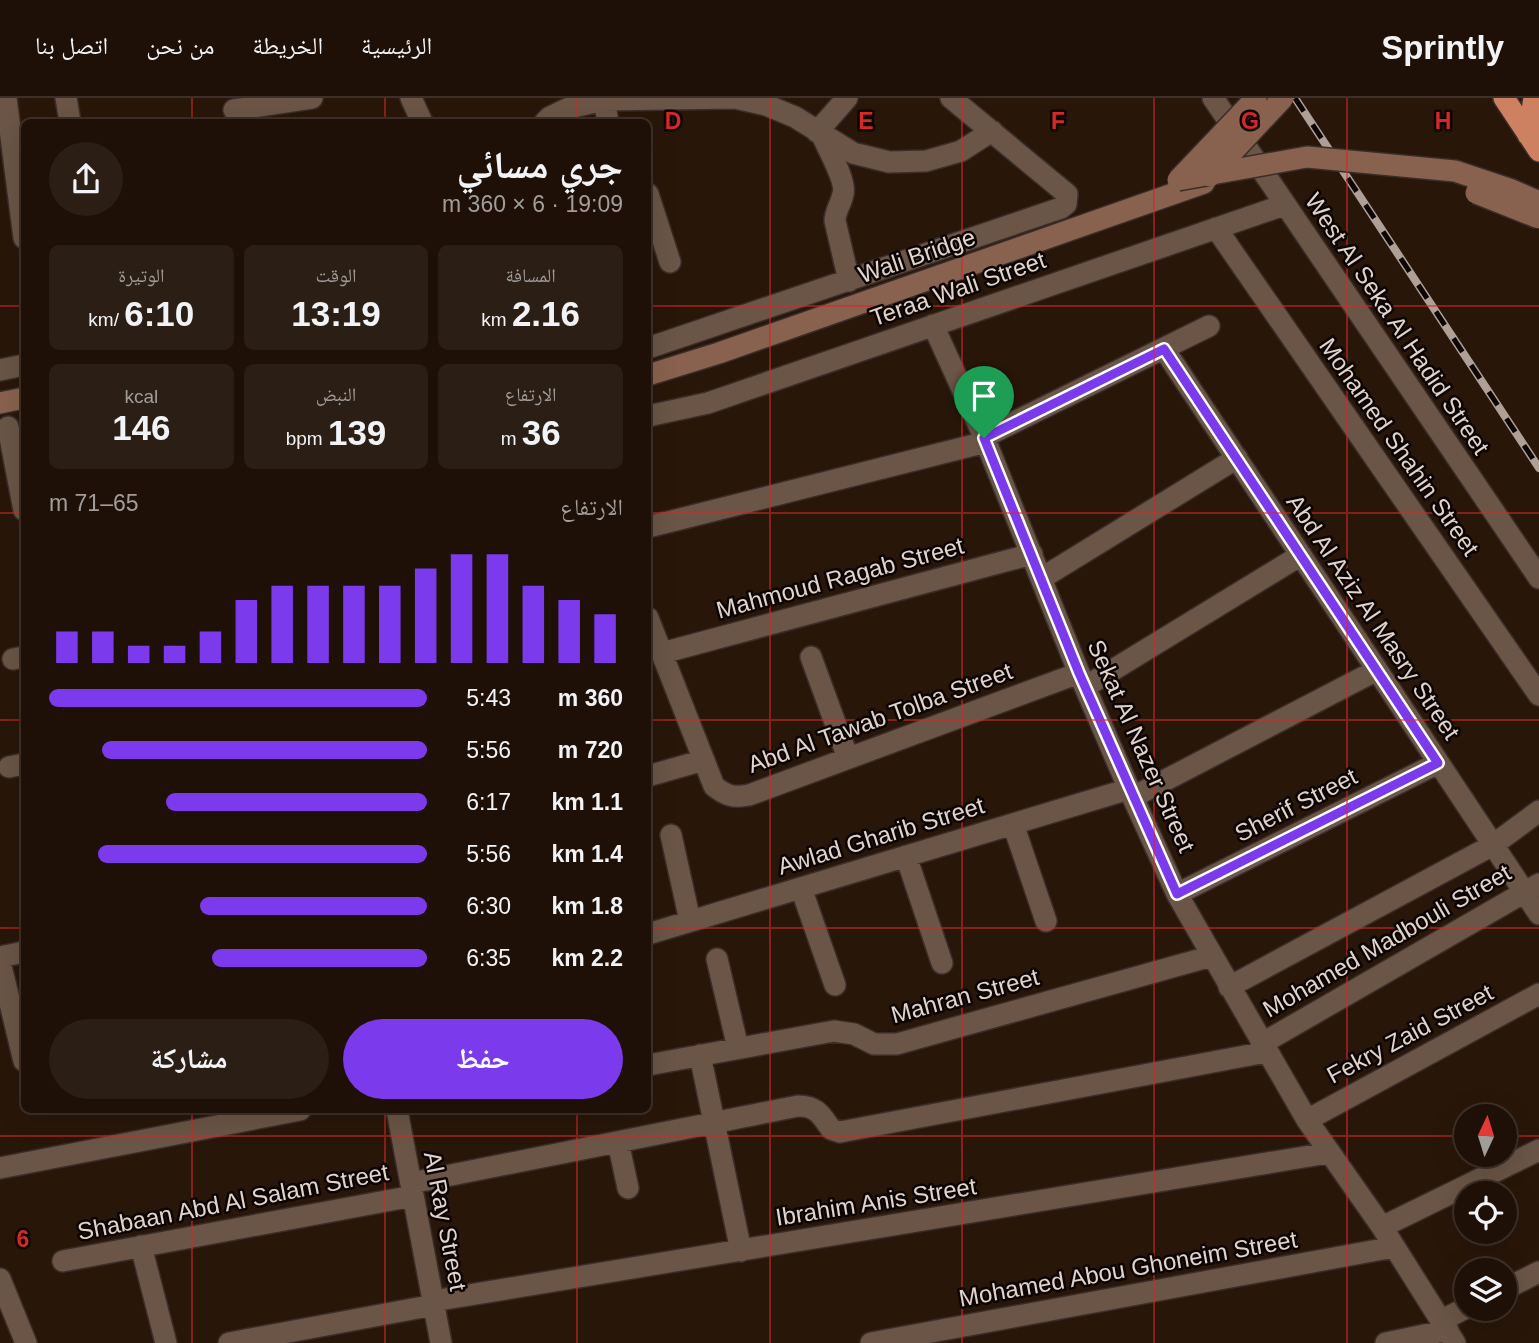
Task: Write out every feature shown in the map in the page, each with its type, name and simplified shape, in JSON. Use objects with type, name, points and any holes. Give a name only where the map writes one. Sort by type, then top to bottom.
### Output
[{"type":"highway","points":[[1504,98],[1534,143]]},
{"type":"highway","points":[[1534,98],[1534,143]]},
{"type":"main road","name":"Wali Bridge","points":[[1178,180],[1256,98]]},
{"type":"main road","name":"Wali Bridge","points":[[1204,183],[1283,98]]},
{"type":"main road","name":"Wali Bridge","points":[[651,372],[1178,180],[1307,157],[1455,171],[1539,202]]},
{"type":"main road","name":"Wali Bridge","points":[[651,372],[719,353],[1204,183],[1308,171],[1387,178],[1452,185],[1539,218]]},
{"type":"main road","points":[[0,400],[21,396]]},
{"type":"street","points":[[6,98],[21,215]]},
{"type":"street","points":[[66,98],[70,119]]},
{"type":"street","points":[[234,110],[312,98]]},
{"type":"street","points":[[411,98],[421,119]]},
{"type":"street","points":[[548,119],[569,108],[599,100],[735,98],[766,105],[795,117],[853,153],[889,162],[926,161],[961,151],[992,131],[951,98]]},
{"type":"street","points":[[820,134],[847,98]]},
{"type":"street","name":"West Al Seka Al Hadid Street","points":[[1213,98],[1539,578]]},
{"type":"street","points":[[599,100],[607,119]]},
{"type":"street","name":"Teraa Wali Street","points":[[651,347],[1061,208],[1068,200],[1067,194],[992,131]]},
{"type":"street","points":[[820,134],[843,184],[844,193],[835,211],[835,222],[849,281]]},
{"type":"street","points":[[651,203],[670,262]]},
{"type":"street","name":"Teraa Wali Street","points":[[651,415],[708,403],[1284,205]]},
{"type":"street","name":"Mohamed Shahin Street","points":[[1216,229],[1539,695]]},
{"type":"street","name":"Sekat Al Nazer Street","points":[[933,325],[985,440],[1082,680],[1177,894],[1307,1120],[1382,1227],[1448,1331]]},
{"type":"street","points":[[651,526],[985,440],[1209,326]]},
{"type":"street","name":"Abd Al Aziz Al Masry Street","points":[[1164,349],[1493,845],[1532,888],[1539,914]]},
{"type":"street","points":[[0,370],[21,366]]},
{"type":"street","points":[[11,427],[21,491]]},
{"type":"street","points":[[1042,578],[1237,458]]},
{"type":"street","name":"Mahmoud Ragab Street","points":[[656,649],[1032,554]]},
{"type":"street","name":"Abd Al Tawab Tolba Street","points":[[707,767],[714,786],[724,794],[736,798],[749,795],[848,758],[1082,680],[1301,555]]},
{"type":"street","points":[[651,630],[656,649],[707,767],[651,776]]},
{"type":"street","points":[[811,657],[848,758]]},
{"type":"street","name":"Awlad Gharib Street","points":[[651,933],[1013,824],[1131,793],[1377,670]]},
{"type":"street","name":"Sherif Street","points":[[1177,894],[1438,763]]},
{"type":"street","points":[[1230,987],[1493,845],[1539,811]]},
{"type":"street","points":[[1013,824],[1045,921]]},
{"type":"street","points":[[671,835],[690,921]]},
{"type":"street","points":[[906,856],[942,963]]},
{"type":"street","points":[[801,888],[835,985]]},
{"type":"street","name":"Mohamed Madbouli Street","points":[[714,1123],[810,1106],[820,1112],[831,1129],[840,1132],[1264,1048],[1532,888]]},
{"type":"street","points":[[21,953],[0,960],[21,1048]]},
{"type":"street","name":"Mahran Street","points":[[651,1064],[834,1031],[854,1034],[874,1044],[897,1044],[1212,956]]},
{"type":"street","points":[[717,959],[738,1048]]},
{"type":"street","name":"Fekry Zaid Street","points":[[1307,1120],[1539,994]]},
{"type":"street","points":[[700,1055],[741,1251]]},
{"type":"street","points":[[0,1168],[284,1113]]},
{"type":"street","name":"Al Ray Street","points":[[401,1113],[412,1189],[441,1343]]},
{"type":"street","name":"Shabaan Abd Al Salam Street","points":[[63,1261],[714,1123]]},
{"type":"street","points":[[618,1142],[628,1188]]},
{"type":"street","points":[[1382,1227],[1539,1150]]},
{"type":"street","name":"Ibrahim Anis Street","points":[[229,1343],[433,1303],[1328,1153]]},
{"type":"street","points":[[141,1246],[166,1343]]},
{"type":"street","name":"Mohamed Abou Ghoneim Street","points":[[871,1343],[1394,1247]]},
{"type":"street","points":[[1517,1283],[1539,1272]]},
{"type":"street","points":[[0,1279],[26,1343]]},
{"type":"street","points":[[1386,1343],[1448,1331]]},
{"type":"railway","points":[[1295,98],[1539,468]]},
{"type":"route","points":[[1164,349],[1438,763],[1177,894],[1079,673],[984,438],[1164,349]]}]
